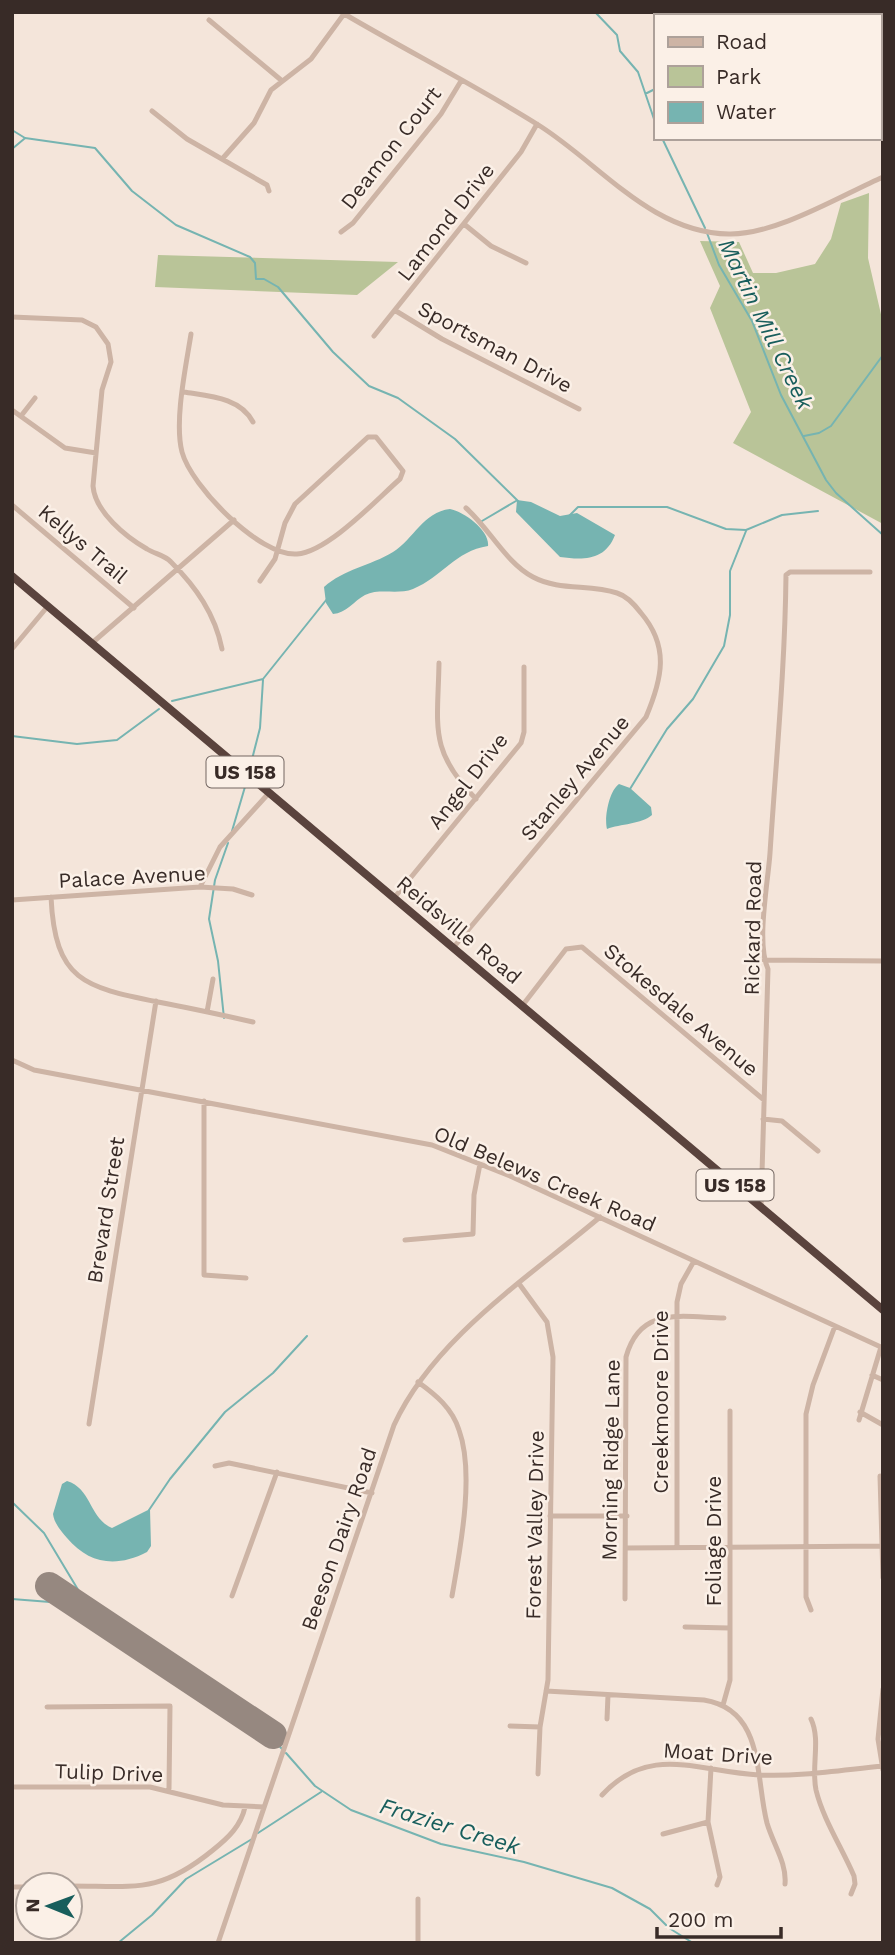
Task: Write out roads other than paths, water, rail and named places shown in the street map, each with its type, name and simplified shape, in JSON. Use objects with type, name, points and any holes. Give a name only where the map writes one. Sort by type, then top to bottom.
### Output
[{"type":"highway","name":"Reidsville Road","points":[[12,576],[883,1310]]},
{"type":"street","points":[[223,158],[254,123],[265,98],[281,80],[311,59],[343,13],[537,124],[572,147],[654,213],[687,229],[730,234],[761,230],[883,177]]},
{"type":"street","points":[[208,20],[281,80]]},
{"type":"street","name":"Deamon Court","points":[[341,232],[353,223],[431,127],[461,81]]},
{"type":"street","points":[[152,111],[187,139],[223,158],[267,186],[269,191]]},
{"type":"street","name":"Lamond Drive","points":[[374,336],[521,152],[537,124]]},
{"type":"street","points":[[464,224],[491,246],[526,263]]},
{"type":"street","name":"Sportsman Drive","points":[[396,311],[442,339],[579,409]]},
{"type":"street","points":[[12,317],[79,319],[96,327],[105,338],[111,362],[102,390],[93,486],[99,507],[143,546],[166,557],[177,569],[209,609],[222,649]]},
{"type":"street","points":[[191,334],[184,392],[182,452],[196,479],[234,520],[263,545],[276,552],[298,554],[321,546],[400,479],[403,471],[376,437],[368,437],[295,504],[276,552],[275,559],[260,581]]},
{"type":"street","points":[[184,392],[230,401],[249,415],[253,422]]},
{"type":"street","points":[[21,416],[35,398]]},
{"type":"street","points":[[12,410],[65,448],[96,453]]},
{"type":"street","name":"Kellys Trail","points":[[12,505],[134,608]]},
{"type":"street","name":"Stanley Avenue","points":[[453,948],[640,726],[654,698],[662,662],[653,629],[631,602],[618,593],[555,585],[530,576],[466,508]]},
{"type":"street","points":[[92,643],[234,520]]},
{"type":"street","name":"Rickard Road","points":[[761,1208],[768,969],[764,960],[784,649],[786,575],[790,572],[870,572]]},
{"type":"street","points":[[12,649],[48,606]]},
{"type":"street","points":[[439,663],[437,736],[440,750],[450,770],[476,799]]},
{"type":"street","name":"Angel Drive","points":[[394,898],[521,743],[524,732],[524,667]]},
{"type":"street","points":[[200,887],[220,847],[269,793]]},
{"type":"street","name":"Palace Avenue","points":[[12,900],[200,887],[233,889],[252,895]]},
{"type":"street","points":[[51,897],[54,938],[75,974],[108,992],[253,1022]]},
{"type":"street","name":"Stokesdale Avenue","points":[[522,1006],[566,949],[582,947],[764,1100]]},
{"type":"street","points":[[764,960],[883,961]]},
{"type":"street","points":[[207,1012],[213,979]]},
{"type":"street","name":"Brevard Street","points":[[89,1424],[156,1002]]},
{"type":"street","name":"Old Belews Creek Road","points":[[12,1060],[34,1070],[432,1145],[600,1217],[882,1348]]},
{"type":"street","points":[[204,1101],[204,1275],[246,1278]]},
{"type":"street","points":[[763,1119],[782,1121],[818,1151]]},
{"type":"street","points":[[405,1240],[473,1234],[474,1195],[480,1164]]},
{"type":"street","name":"Beeson Dairy Road","points":[[218,1943],[394,1425],[418,1382],[469,1327],[600,1217]]},
{"type":"street","name":"Creekmoore Drive","points":[[677,1547],[678,1317],[681,1284],[694,1261]]},
{"type":"street","name":"Forest Valley Drive","points":[[520,1285],[541,1310],[551,1336],[546,1691],[540,1727],[538,1774]]},
{"type":"street","name":"Morning Ridge Lane","points":[[625,1599],[626,1357],[630,1341],[646,1324],[678,1317],[724,1318]]},
{"type":"street","points":[[811,1610],[806,1597],[807,1411],[835,1326]]},
{"type":"street","points":[[859,1420],[882,1348]]},
{"type":"street","points":[[872,1375],[883,1380]]},
{"type":"street","points":[[418,1382],[437,1396],[451,1412],[465,1453],[463,1531],[452,1596]]},
{"type":"street","name":"Foliage Drive","points":[[723,1705],[730,1671],[730,1411]]},
{"type":"street","points":[[860,1412],[883,1425]]},
{"type":"street","points":[[215,1466],[229,1463],[372,1493]]},
{"type":"street","points":[[232,1596],[277,1472]]},
{"type":"street","points":[[880,1476],[883,1578]]},
{"type":"street","points":[[550,1516],[626,1516]]},
{"type":"street","points":[[626,1548],[881,1546]]},
{"type":"street","points":[[684,1627],[729,1628]]},
{"type":"street","points":[[882,1768],[878,1739],[883,1689]]},
{"type":"street","points":[[546,1691],[704,1700],[723,1705],[741,1718],[750,1731],[767,1824],[786,1871],[785,1884]]},
{"type":"street","points":[[607,1719],[608,1695]]},
{"type":"street","points":[[47,1707],[170,1706],[169,1789]]},
{"type":"street","points":[[811,1719],[815,1727],[814,1772],[818,1797],[854,1876],[855,1884],[851,1895]]},
{"type":"street","points":[[510,1726],[540,1727]]},
{"type":"street","name":"Moat Drive","points":[[602,1795],[619,1778],[644,1766],[671,1763],[759,1775],[882,1768]]},
{"type":"street","points":[[710,1768],[708,1822],[720,1877],[716,1885]]},
{"type":"street","name":"Tulip Drive","points":[[12,1787],[169,1789],[223,1805],[264,1807]]},
{"type":"street","points":[[84,1886],[141,1885],[170,1880],[222,1842],[242,1820],[245,1807]]},
{"type":"street","points":[[663,1834],[708,1822]]},
{"type":"street","points":[[418,1899],[418,1943]]},
{"type":"water","points":[[517,500],[531,502],[560,516],[577,513],[615,535],[605,550],[592,557],[560,557],[516,512]]},
{"type":"water","points":[[450,509],[463,514],[481,528],[488,540],[488,546],[466,553],[413,589],[370,593],[333,614],[326,603],[324,587],[340,576],[393,552],[426,520]]},
{"type":"water","points":[[619,784],[630,788],[651,807],[652,815],[643,820],[607,829],[608,805],[612,792]]},
{"type":"water","points":[[67,1481],[81,1490],[99,1518],[112,1528],[150,1509],[151,1546],[147,1552],[125,1560],[104,1561],[75,1547],[58,1527],[53,1514],[62,1484]]},
{"type":"waterway","name":"Martin Mill Creek","points":[[595,12],[617,35],[620,51],[638,72],[654,119]]},
{"type":"waterway","points":[[744,14],[747,12]]},
{"type":"waterway","points":[[647,93],[654,90]]},
{"type":"waterway","points":[[12,130],[25,138],[95,148],[132,191],[176,225],[250,257],[255,263],[256,279],[264,279],[278,287],[333,352],[369,386],[398,398],[455,439],[518,501]]},
{"type":"waterway","points":[[12,149],[24,139]]},
{"type":"waterway","name":"Martin Mill Creek","points":[[663,140],[705,228]]},
{"type":"waterway","name":"Martin Mill Creek","points":[[707,233],[719,265],[752,321],[781,395],[826,480],[836,493],[883,535]]},
{"type":"waterway","points":[[804,436],[819,433],[831,426],[883,355]]},
{"type":"waterway","points":[[482,521],[516,501]]},
{"type":"waterway","points":[[569,516],[578,507],[667,507],[726,529],[746,530],[782,515],[818,511]]},
{"type":"waterway","points":[[630,789],[667,729],[693,699],[724,646],[730,615],[730,571],[746,531]]},
{"type":"waterway","points":[[172,701],[263,679],[327,599]]},
{"type":"waterway","points":[[249,771],[260,728],[263,680]]},
{"type":"waterway","points":[[12,736],[77,744],[117,740],[159,709]]},
{"type":"waterway","points":[[232,831],[247,780]]},
{"type":"waterway","points":[[224,1018],[218,961],[209,919],[215,880],[228,843]]},
{"type":"waterway","points":[[149,1510],[170,1479],[225,1412],[273,1373],[307,1336]]},
{"type":"waterway","name":"Frazier Creek","points":[[12,1502],[44,1533],[80,1593],[102,1621],[179,1679],[257,1720],[282,1749]]},
{"type":"waterway","points":[[12,1599],[88,1605]]},
{"type":"waterway","name":"Frazier Creek","points":[[286,1753],[315,1786],[351,1810],[441,1844],[524,1862],[612,1888],[650,1909],[669,1928],[693,1943]]},
{"type":"waterway","points":[[258,1833],[321,1792]]},
{"type":"waterway","points":[[118,1943],[152,1915],[186,1879],[252,1839]]}]
